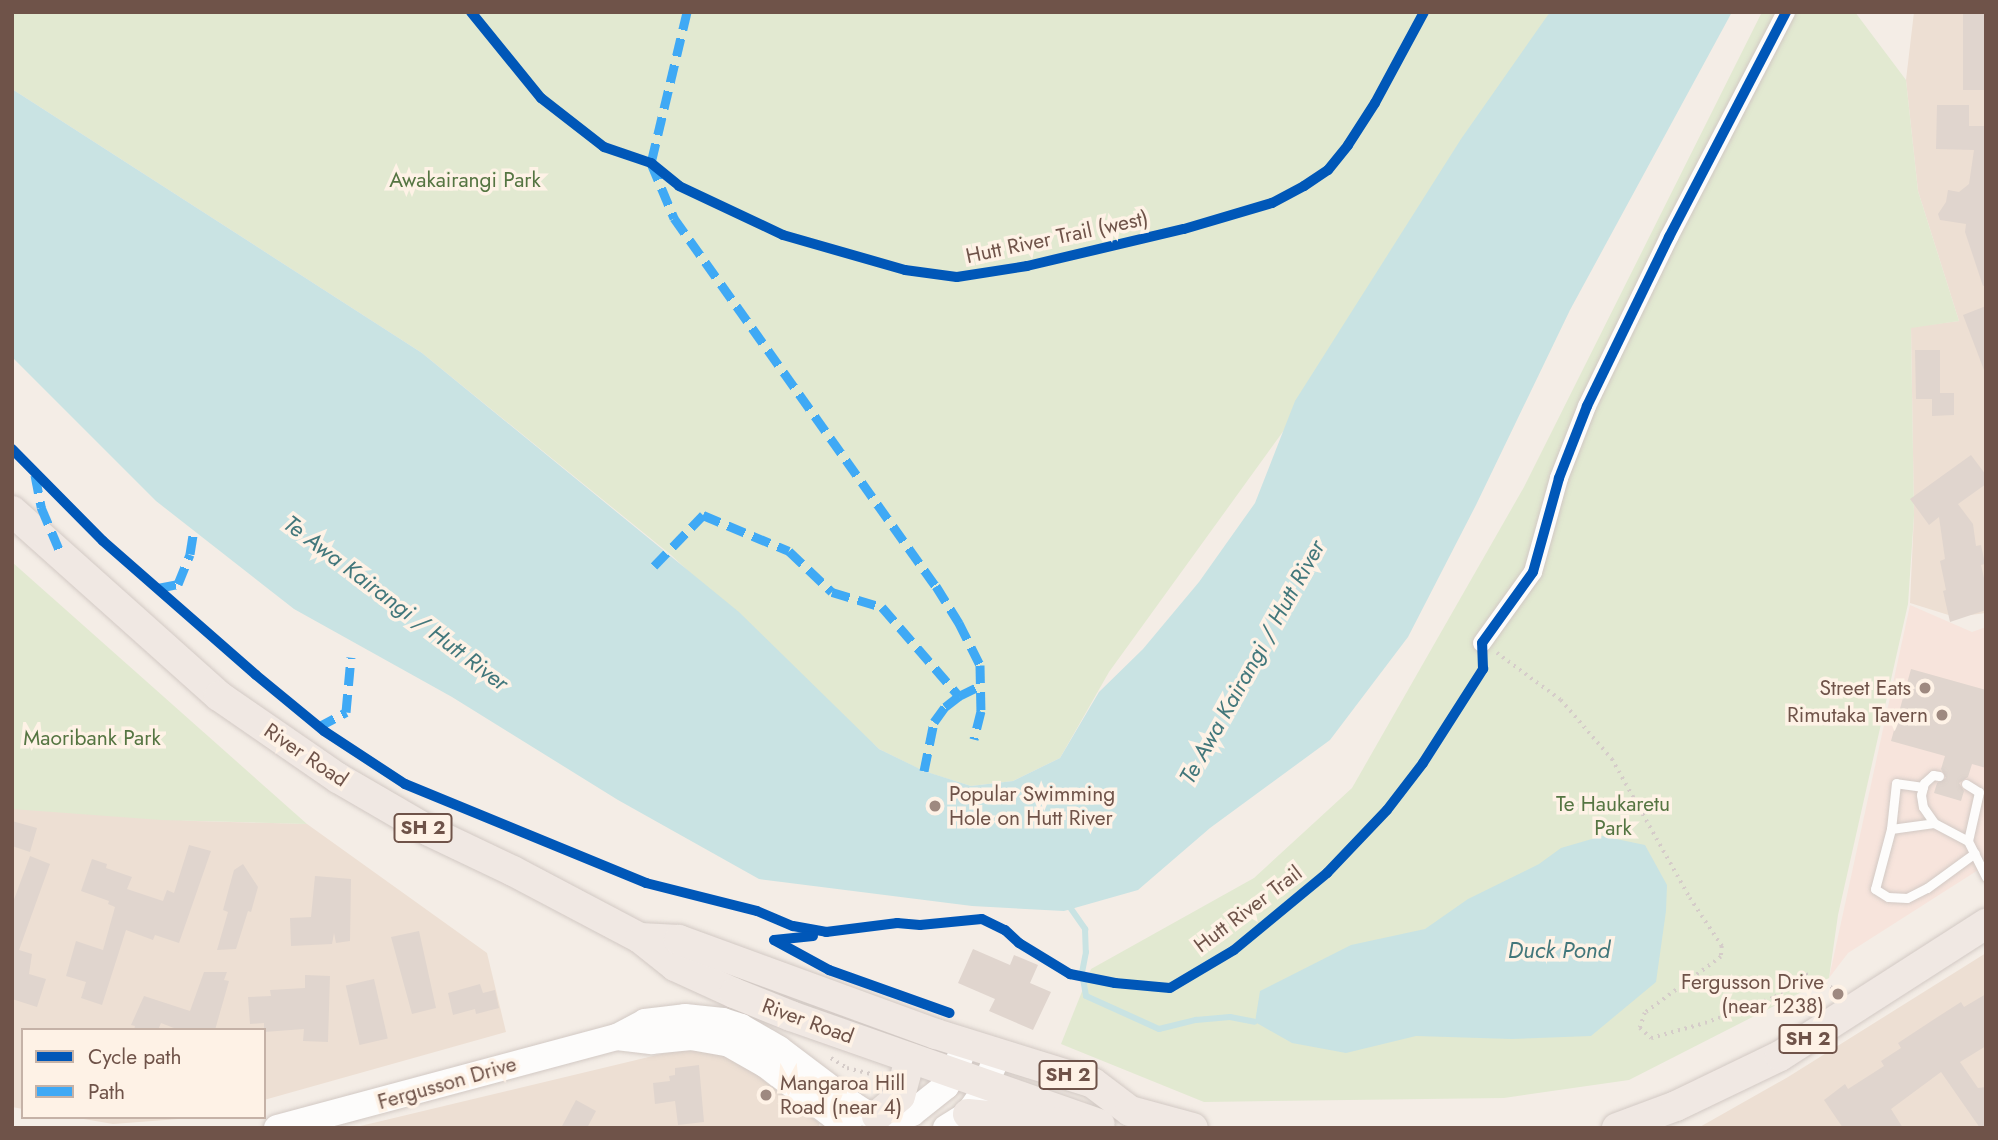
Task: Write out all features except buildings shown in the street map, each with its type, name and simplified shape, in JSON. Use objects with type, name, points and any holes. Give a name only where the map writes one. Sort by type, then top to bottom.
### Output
[{"type":"highway","name":"River Road","points":[[12,511],[219,696],[338,778],[429,831],[513,871],[640,938],[675,967],[734,993],[910,1058],[960,1057]]},
{"type":"highway","name":"SH 2","points":[[1616,1128],[1676,1106],[1780,1056],[1986,924]]},
{"type":"highway","name":"River Road","points":[[640,938],[679,940],[960,1057],[986,1084]]},
{"type":"highway","name":"SH 2","points":[[960,1057],[999,1053],[1093,1083],[1118,1121]]},
{"type":"highway","points":[[877,1116],[900,1096],[910,1058]]},
{"type":"highway","name":"SH 2","points":[[986,1084],[1118,1121],[1193,1128]]},
{"type":"highway","points":[[957,1121],[1003,1116],[1057,1125],[1118,1121]]},
{"type":"main road","name":"Fergusson Drive","points":[[277,1128],[617,1037],[645,1022],[666,1018],[723,1021],[779,1049],[853,1105],[877,1116]]},
{"type":"main road","name":"Fergusson Drive","points":[[617,1037],[651,1041],[691,1037],[729,1044],[766,1065],[849,1128]]},
{"type":"main road","points":[[957,1121],[986,1084],[999,1053]]},
{"type":"main road","points":[[877,1116],[896,1118],[912,1113],[946,1086],[960,1057]]},
{"type":"street","points":[[1482,643],[1533,572],[1559,478],[1587,406],[1669,237],[1786,12]]},
{"type":"lane","points":[[1939,776],[1933,775],[1923,787],[1923,807],[1934,823],[1968,841],[1986,877]]},
{"type":"lane","points":[[1923,787],[1896,783],[1891,829],[1875,889],[1888,897],[1908,898],[1927,888],[1975,853]]},
{"type":"lane","points":[[1966,783],[1979,792],[1968,841]]},
{"type":"lane","points":[[1891,829],[1934,823]]},
{"type":"path","points":[[1482,643],[1521,668],[1561,700],[1612,759],[1690,898],[1722,946],[1721,957],[1644,1013],[1640,1028],[1651,1038],[1705,1023],[1775,997],[1806,974],[1834,989]]},
{"type":"shaded area","points":[[1914,12],[1986,12],[1986,613],[1955,617],[1910,603],[1914,515],[1911,327],[1959,321],[1918,191],[1906,80]]},
{"type":"shaded area","points":[[1910,605],[1972,632],[1986,627],[1986,865],[1848,953],[1829,978]]},
{"type":"shaded area","points":[[12,808],[195,821],[307,824],[487,953],[506,1032],[266,1099],[266,1028],[21,1028],[21,1109],[12,1107]]},
{"type":"shaded area","points":[[1986,953],[1986,1128],[1698,1128],[1788,1077]]},
{"type":"shaded area","points":[[678,1050],[715,1052],[744,1065],[819,1123],[819,1128],[352,1128]]},
{"type":"shaded area","points":[[84,1119],[178,1119],[113,1124]]},
{"type":"green space","name":"Awakairangi Park","points":[[12,12],[1550,12],[1400,270],[1109,672],[1060,758],[1013,781],[971,786],[923,771],[879,749],[671,555],[422,353],[12,89]]},
{"type":"green space","name":"Te Haukaretu Park","points":[[1762,12],[1855,12],[1906,80],[1918,191],[1959,321],[1911,328],[1914,515],[1908,604],[1838,915],[1829,978],[1629,1080],[1504,1098],[1204,1102],[1061,1044],[1091,969],[1254,878],[1352,788],[1524,487]]},
{"type":"green space","name":"Maoribank Park","points":[[12,562],[307,824],[161,820],[12,809]]},
{"type":"water","name":"Te Awa Kairangi / Hutt River","points":[[1550,12],[1732,12],[1570,310],[1476,505],[1408,637],[1330,740],[1210,828],[1138,890],[1064,911],[972,906],[759,879],[618,800],[452,697],[294,609],[156,501],[12,357],[12,89],[422,353],[739,612],[879,749],[924,771],[971,786],[1013,781],[1060,758],[1099,692],[1143,649],[1199,582],[1255,503],[1295,401],[1461,139]]},
{"type":"water","name":"Duck Pond","points":[[1602,836],[1645,845],[1667,885],[1666,911],[1656,982],[1591,1036],[1512,1039],[1416,1036],[1346,1053],[1292,1043],[1255,1022],[1260,991],[1351,945],[1425,929],[1468,899],[1539,864],[1561,848]]},
{"type":"waterway","points":[[1067,903],[1085,929],[1086,952],[1082,973],[1086,996],[1159,1029],[1196,1020],[1230,1017],[1255,1022]]},
{"type":"marked path","points":[[687,12],[651,163],[674,218],[936,586],[959,623],[980,665],[981,711],[974,739]]},
{"type":"marked path","points":[[35,475],[41,507],[61,554]]},
{"type":"marked path","points":[[654,566],[703,515],[789,551],[832,592],[882,607],[959,696]]},
{"type":"marked path","points":[[158,588],[178,584],[190,554],[193,535]]},
{"type":"marked path","points":[[318,727],[346,712],[351,657]]},
{"type":"marked path","points":[[924,771],[934,722],[945,707],[959,696],[982,685]]},
{"type":"cycle path","name":"Hutt River Trail (west)","points":[[471,12],[541,98],[604,147],[651,163],[679,186],[783,235],[905,270],[957,277],[1027,266],[1184,229],[1272,203],[1304,186],[1328,170],[1348,145],[1375,103],[1424,12]]},
{"type":"cycle path","name":"Hutt River Trail","points":[[12,449],[103,541],[256,675],[324,731],[405,784],[646,883],[757,911],[793,926],[826,932],[897,923],[920,925],[982,919],[1005,930],[1019,943],[1070,974],[1115,983],[1170,988],[1234,950],[1327,873],[1387,810],[1423,763],[1483,669],[1482,643],[1533,572],[1559,478],[1587,406],[1669,237],[1786,12]]},
{"type":"cycle path","points":[[813,936],[774,940],[829,970],[950,1013]]},
{"type":"place","name":"Street Eats","points":[[1925,688]]},
{"type":"place","name":"Rimutaka Tavern","points":[[1942,715]]},
{"type":"place","name":"Popular Swimming Hole on Hutt River","points":[[935,806]]},
{"type":"place","name":"Fergusson Drive (near 1238)","points":[[1838,994]]},
{"type":"place","name":"Mangaroa Hill Road (near 4)","points":[[766,1095]]}]
